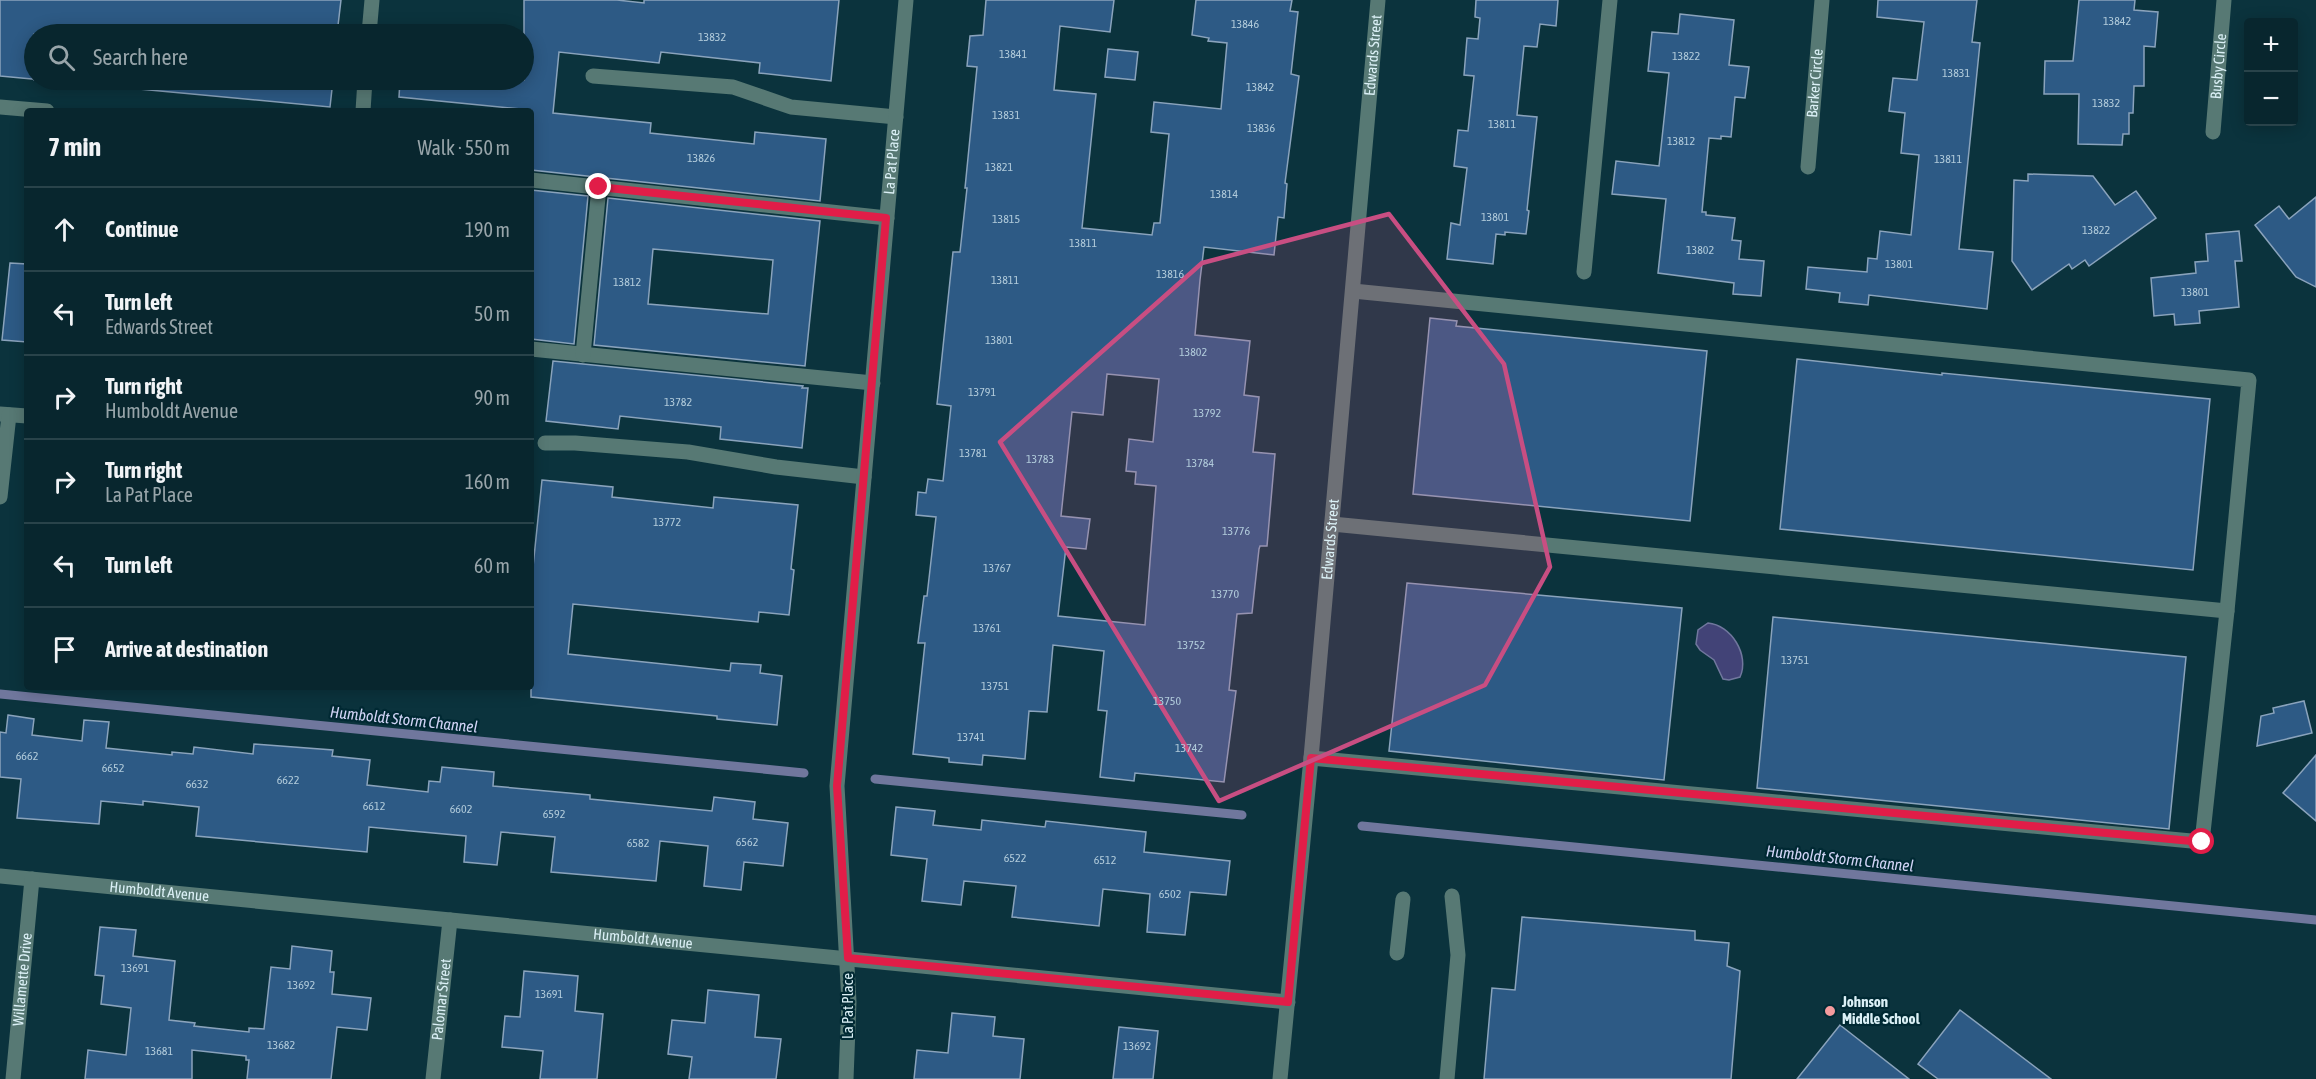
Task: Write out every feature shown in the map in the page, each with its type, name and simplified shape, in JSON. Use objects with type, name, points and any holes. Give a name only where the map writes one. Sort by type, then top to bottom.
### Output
[{"type":"street","points":[[370,24],[372,0]]},
{"type":"street","name":"La Pat Place","points":[[846,1079],[848,958],[837,786],[906,0]]},
{"type":"street","name":"Edwards Street","points":[[1280,1079],[1311,758],[1378,0]]},
{"type":"street","points":[[1584,272],[1610,0]]},
{"type":"street","name":"Barker Circle","points":[[1808,167],[1821,0]]},
{"type":"street","name":"Busby Circle","points":[[2213,132],[2224,0]]},
{"type":"street","points":[[593,76],[734,87],[791,107],[896,117]]},
{"type":"street","points":[[363,108],[364,90]]},
{"type":"street","points":[[0,107],[24,109]]},
{"type":"street","points":[[534,180],[886,218]]},
{"type":"street","points":[[583,355],[599,187]]},
{"type":"street","points":[[1311,758],[2202,842],[2249,380],[1353,291]]},
{"type":"street","points":[[534,349],[873,383]]},
{"type":"street","points":[[0,497],[4,414],[24,416]]},
{"type":"street","points":[[545,443],[575,443],[688,452],[776,467],[864,477]]},
{"type":"street","points":[[1332,524],[2227,611]]},
{"type":"street","name":"Humboldt Avenue","points":[[0,876],[1288,1002]]},
{"type":"street","name":"Willamette Drive","points":[[13,1079],[32,879]]},
{"type":"street","points":[[1447,1079],[1458,955],[1452,896]]},
{"type":"street","points":[[1397,952],[1403,899]]},
{"type":"street","name":"Palomar Street","points":[[433,1079],[450,920]]},
{"type":"highlighted area","points":[[1389,214],[1504,364],[1550,567],[1485,685],[1219,801],[1000,442],[1202,263]]},
{"type":"shaded area","points":[[1708,623],[1724,629],[1736,642],[1742,660],[1740,677],[1723,679],[1714,660],[1700,650],[1696,644],[1698,630]]},
{"type":"building","points":[[0,0],[341,0],[338,24],[24,24],[24,78],[0,76]]},
{"type":"building","points":[[524,0],[617,0],[644,3],[644,0],[839,0],[831,81],[759,73],[760,63],[661,52],[659,63],[559,52],[553,113],[651,123],[650,133],[754,144],[755,132],[826,139],[820,201],[534,170],[534,108],[511,108],[399,97],[399,90],[534,90],[534,24],[524,24]]},
{"type":"building","points":[[986,0],[1114,0],[1110,32],[1060,26],[1054,90],[1096,94],[1082,228],[1152,235],[1154,223],[1160,223],[1169,134],[1151,132],[1154,102],[1221,109],[1227,43],[1208,41],[1209,38],[1192,35],[1196,0],[1292,0],[1290,11],[1298,12],[1291,74],[1299,76],[1285,183],[1287,184],[1284,218],[1278,217],[1274,255],[1204,247],[1200,280],[1195,335],[1250,341],[1244,395],[1259,397],[1253,452],[1275,454],[1267,546],[1260,546],[1259,549],[1252,613],[1237,614],[1229,690],[1236,691],[1224,782],[1135,773],[1134,781],[1100,777],[1107,711],[1098,710],[1104,651],[1053,645],[1047,712],[1029,711],[1025,759],[983,755],[982,765],[949,762],[949,758],[913,754],[925,643],[918,643],[924,596],[927,596],[936,517],[916,515],[918,492],[926,493],[928,479],[943,481],[951,406],[937,404],[953,252],[960,252],[967,188],[965,188],[977,67],[967,66],[970,36],[983,35]],"holes":[[[1107,374],[1159,379],[1153,442],[1129,439],[1126,471],[1136,472],[1135,484],[1156,486],[1145,625],[1058,616],[1066,547],[1086,549],[1090,519],[1061,516],[1072,412],[1103,415]]]},
{"type":"building","points":[[1476,0],[1558,0],[1556,26],[1540,24],[1537,47],[1524,46],[1517,115],[1537,117],[1526,234],[1505,232],[1505,235],[1496,234],[1493,264],[1447,259],[1451,223],[1460,225],[1467,168],[1454,166],[1458,130],[1468,131],[1474,76],[1464,75],[1467,38],[1478,39],[1480,18],[1475,17]]},
{"type":"building","points":[[1878,0],[1977,0],[1972,42],[1980,43],[1959,249],[1993,252],[1987,309],[1869,295],[1868,305],[1839,302],[1840,293],[1806,289],[1808,267],[1867,272],[1868,258],[1877,259],[1880,231],[1911,235],[1919,155],[1901,153],[1905,113],[1889,111],[1893,78],[1917,80],[1924,22],[1877,17]]},
{"type":"building","points":[[2079,0],[2135,0],[2134,10],[2158,12],[2155,47],[2144,46],[2144,86],[2134,86],[2133,113],[2129,113],[2129,134],[2123,134],[2122,145],[2078,144],[2079,94],[2044,94],[2045,61],[2073,61]]},
{"type":"building","points":[[1680,14],[1734,20],[1729,65],[1749,67],[1745,98],[1735,97],[1731,137],[1709,138],[1702,212],[1706,212],[1706,215],[1735,218],[1732,240],[1741,241],[1739,259],[1764,261],[1761,296],[1733,294],[1734,283],[1658,273],[1666,199],[1612,194],[1616,161],[1659,166],[1669,73],[1648,71],[1652,32],[1678,34]]},
{"type":"building","points":[[1108,49],[1138,52],[1135,80],[1105,77]]},
{"type":"building","points":[[149,90],[332,90],[330,107]]},
{"type":"building","points":[[2028,174],[2093,176],[2115,205],[2136,191],[2156,218],[2089,266],[2085,260],[2072,269],[2069,264],[2032,290],[2012,261],[2014,180],[2028,181]]},
{"type":"building","points":[[534,190],[588,196],[574,344],[534,339]]},
{"type":"building","points":[[2316,197],[2316,287],[2296,277],[2255,225],[2279,206],[2289,219]]},
{"type":"building","points":[[608,198],[820,221],[805,366],[594,345]],"holes":[[[653,249],[773,260],[768,314],[648,304]]]},
{"type":"building","points":[[2239,231],[2242,261],[2235,261],[2239,307],[2199,311],[2200,323],[2175,325],[2174,314],[2154,316],[2151,278],[2196,273],[2195,262],[2208,261],[2206,234]]},
{"type":"building","points":[[10,263],[24,264],[24,342],[2,340]]},
{"type":"building","points":[[1430,318],[1457,321],[1456,326],[1707,351],[1690,521],[1413,494]]},
{"type":"building","points":[[1797,359],[1942,375],[1942,373],[2210,399],[2193,570],[1780,529]]},
{"type":"building","points":[[553,361],[803,386],[802,388],[808,388],[802,448],[720,439],[721,427],[620,416],[618,429],[546,421]]},
{"type":"building","points":[[542,480],[613,487],[612,497],[713,508],[714,497],[798,505],[789,615],[759,612],[758,622],[573,604],[568,654],[730,671],[731,663],[761,665],[760,673],[782,676],[777,725],[717,719],[717,716],[531,697],[531,690],[534,690],[534,557]]},
{"type":"building","points":[[1407,583],[1682,608],[1664,780],[1389,751]]},
{"type":"building","points":[[1773,617],[2186,657],[2169,829],[1757,788]]},
{"type":"building","points":[[2304,701],[2312,733],[2257,746],[2261,716],[2274,713],[2273,708]]},
{"type":"building","points":[[8,715],[34,719],[32,735],[82,741],[84,720],[109,722],[106,748],[172,755],[172,752],[193,754],[194,747],[253,754],[254,744],[333,750],[332,756],[370,760],[367,785],[428,792],[429,781],[440,782],[442,767],[494,772],[493,786],[590,795],[590,799],[712,811],[714,797],[755,802],[753,819],[788,823],[783,866],[744,862],[741,890],[704,886],[708,846],[660,841],[656,881],[551,872],[555,837],[501,832],[497,865],[464,862],[466,836],[369,827],[367,852],[196,836],[199,807],[143,801],[143,805],[101,801],[99,824],[17,818],[21,779],[0,777],[0,732],[6,733]]},
{"type":"building","points":[[2316,755],[2316,821],[2283,793]]},
{"type":"building","points":[[896,807],[935,811],[933,825],[981,830],[982,820],[1045,827],[1046,821],[1146,832],[1144,852],[1230,861],[1226,895],[1190,892],[1185,935],[1147,932],[1150,894],[1103,889],[1099,926],[1012,917],[1016,886],[964,881],[961,905],[922,901],[927,859],[891,855]]},
{"type":"building","points":[[1522,917],[1695,931],[1695,940],[1729,943],[1727,966],[1740,971],[1731,1079],[1484,1079],[1492,988],[1515,990]]},
{"type":"building","points":[[100,927],[136,930],[133,956],[175,961],[169,1020],[195,1023],[194,1026],[249,1032],[249,1028],[264,1029],[271,967],[290,969],[292,946],[332,951],[330,972],[334,972],[332,994],[371,998],[367,1030],[337,1027],[331,1079],[247,1079],[249,1060],[246,1060],[246,1056],[192,1050],[192,1079],[85,1079],[88,1050],[126,1055],[131,1008],[101,1004],[104,976],[95,975]]},
{"type":"building","points":[[524,971],[578,976],[575,1011],[603,1014],[597,1079],[540,1079],[543,1051],[502,1047],[505,1016],[520,1017]]},
{"type":"building","points":[[708,990],[759,995],[755,1037],[781,1039],[776,1079],[689,1079],[692,1057],[668,1054],[672,1020],[705,1023]]},
{"type":"building","points":[[1960,1010],[2051,1079],[1938,1079],[1918,1064]]},
{"type":"building","points":[[952,1013],[995,1017],[993,1036],[1024,1039],[1020,1079],[914,1079],[917,1050],[948,1053]]},
{"type":"building","points":[[1840,1025],[1909,1079],[1797,1079]]},
{"type":"building","points":[[1119,1027],[1158,1031],[1153,1079],[1113,1079]]},
{"type":"waterway","name":"Humboldt Storm Channel","points":[[0,694],[804,773]]},
{"type":"waterway","points":[[875,779],[1242,815]]},
{"type":"waterway","name":"Humboldt Storm Channel","points":[[1362,826],[2316,920]]},
{"type":"place","name":"Johnson Middle School","points":[[1830,1011]]},
{"type":"route","points":[[599,187],[886,218],[837,786],[848,958],[1288,1002],[1311,758],[2202,842]]}]
